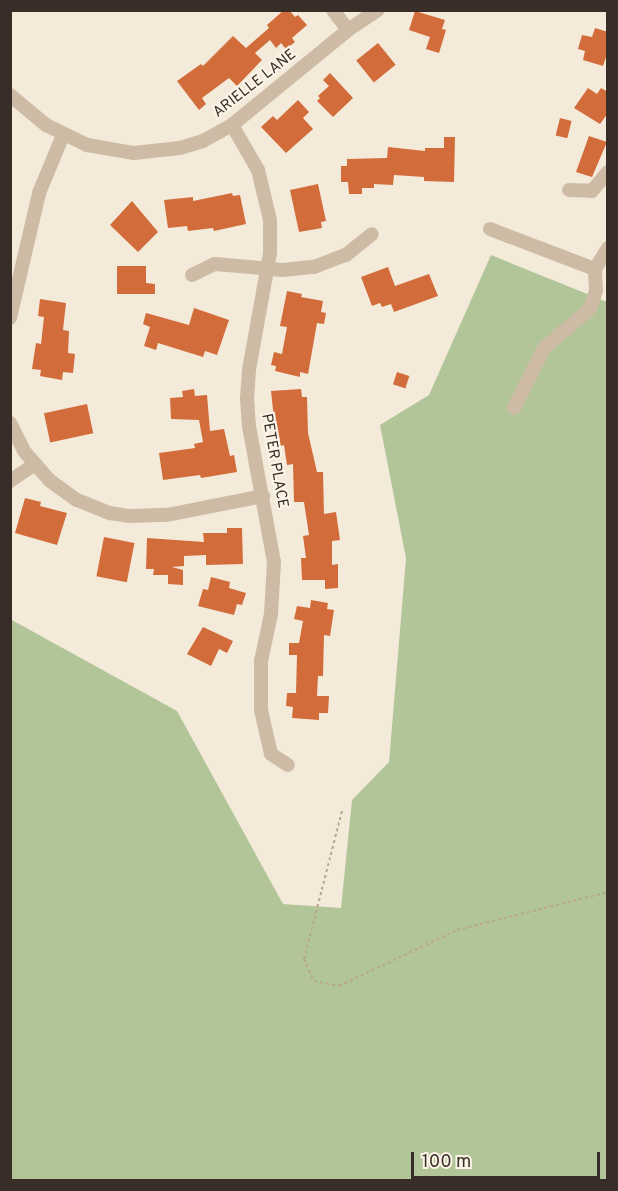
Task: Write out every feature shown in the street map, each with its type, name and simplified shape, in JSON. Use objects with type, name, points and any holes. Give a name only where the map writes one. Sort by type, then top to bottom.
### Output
[{"type":"street","points":[[333,10],[348,30]]},
{"type":"street","name":"ARIELLE LANE","points":[[10,95],[27,111],[63,135],[111,150],[156,152],[203,141],[232,125],[348,30],[378,10]]},
{"type":"street","name":"PETER PLACE","points":[[232,125],[258,170],[267,202],[271,235],[249,370],[247,398],[249,426],[263,495],[274,570],[271,614],[261,661],[261,710],[271,754],[288,765]]},
{"type":"street","points":[[10,318],[42,184],[63,135]]},
{"type":"street","points":[[569,190],[592,191],[608,172]]},
{"type":"street","points":[[490,229],[595,269]]},
{"type":"street","points":[[192,275],[215,264],[299,270],[331,262],[353,250],[372,234]]},
{"type":"street","points":[[514,408],[544,348],[590,309],[596,290],[595,269],[608,248]]},
{"type":"street","points":[[10,423],[24,452],[56,486],[77,500],[110,513],[130,516],[167,515],[263,495]]},
{"type":"street","points":[[10,481],[34,465]]},
{"type":"path","points":[[342,811],[304,959],[314,981],[339,986],[457,930],[608,892]]},
{"type":"green space","points":[[491,255],[607,302],[607,1180],[11,1180],[10,619],[177,711],[283,904],[341,908],[352,800],[389,762],[406,558],[380,425],[429,395]]},
{"type":"building","points":[[284,10],[289,10],[295,17],[298,15],[307,25],[292,38],[295,42],[286,49],[281,43],[276,48],[270,40],[255,53],[262,60],[237,86],[229,78],[202,98],[206,104],[199,110],[177,81],[201,64],[203,66],[233,36],[246,48],[269,28],[267,25]]},
{"type":"building","points":[[415,11],[445,20],[442,29],[446,30],[439,53],[426,49],[430,37],[409,30]]},
{"type":"building","points":[[595,28],[608,32],[608,51],[603,66],[583,60],[585,51],[578,49],[582,35],[592,37]]},
{"type":"building","points":[[378,43],[396,65],[374,82],[356,61]]},
{"type":"building","points":[[330,73],[353,98],[333,117],[317,101],[320,98],[318,96],[329,86],[323,80]]},
{"type":"building","points":[[588,88],[597,94],[601,88],[608,92],[608,113],[600,124],[574,108]]},
{"type":"building","points":[[298,100],[309,112],[303,118],[313,129],[286,153],[261,127],[273,116],[277,120]]},
{"type":"building","points":[[560,118],[572,121],[567,138],[556,135]]},
{"type":"building","points":[[589,136],[607,142],[592,177],[576,172]]},
{"type":"building","points":[[444,137],[455,137],[454,182],[424,181],[424,177],[394,175],[393,185],[374,184],[374,188],[362,188],[362,194],[349,194],[348,182],[341,182],[341,166],[347,166],[347,159],[387,158],[388,147],[425,151],[425,148],[444,148]]},
{"type":"building","points":[[318,184],[326,221],[321,222],[322,228],[299,232],[290,190]]},
{"type":"building","points":[[232,193],[233,196],[240,195],[246,224],[214,231],[213,228],[188,231],[187,226],[168,228],[164,200],[193,197],[193,201]]},
{"type":"building","points":[[132,201],[158,232],[138,252],[110,225]]},
{"type":"building","points":[[117,266],[146,266],[146,283],[155,284],[155,294],[117,294]]},
{"type":"building","points":[[388,267],[395,286],[429,274],[438,296],[394,312],[391,304],[382,307],[380,303],[372,306],[361,277]]},
{"type":"building","points":[[287,291],[302,294],[301,297],[323,301],[321,312],[326,313],[324,324],[317,323],[308,374],[300,372],[300,377],[275,371],[276,366],[271,365],[274,352],[282,354],[287,327],[280,326]]},
{"type":"building","points":[[40,299],[66,303],[63,330],[69,331],[68,353],[75,354],[73,373],[63,372],[62,380],[40,376],[41,370],[32,369],[36,343],[41,344],[44,317],[38,316]]},
{"type":"building","points":[[194,308],[229,320],[217,355],[205,351],[203,357],[158,343],[156,350],[144,346],[150,327],[143,324],[146,313],[189,325]]},
{"type":"building","points":[[397,372],[409,376],[405,388],[393,384]]},
{"type":"building","points":[[194,389],[195,396],[207,395],[210,431],[224,429],[230,456],[234,455],[237,472],[201,478],[200,475],[163,480],[159,453],[195,448],[194,444],[203,442],[199,420],[171,419],[170,398],[183,397],[182,391]]},
{"type":"building","points":[[301,389],[302,397],[307,397],[308,433],[317,472],[323,472],[324,514],[336,512],[340,540],[332,541],[332,565],[338,564],[338,588],[325,589],[325,580],[302,580],[301,558],[306,558],[303,536],[309,535],[304,502],[294,502],[293,464],[287,465],[284,445],[277,447],[271,391]]},
{"type":"building","points":[[87,404],[93,433],[50,442],[44,413]]},
{"type":"building","points":[[25,498],[41,502],[40,506],[67,513],[57,545],[15,533]]},
{"type":"building","points":[[227,528],[242,528],[243,564],[206,565],[206,555],[184,556],[184,566],[172,567],[183,570],[183,585],[168,584],[168,575],[153,575],[154,569],[146,569],[147,538],[204,542],[203,533],[227,533]]},
{"type":"building","points":[[104,537],[134,543],[127,582],[96,576]]},
{"type":"building","points":[[211,577],[230,582],[229,588],[246,593],[242,605],[237,604],[234,615],[198,606],[203,589],[208,590]]},
{"type":"building","points":[[311,600],[328,603],[327,609],[334,610],[330,636],[324,635],[323,676],[318,676],[317,696],[329,696],[328,713],[319,713],[319,720],[292,718],[293,707],[286,706],[287,693],[296,693],[297,655],[289,655],[289,643],[299,643],[303,621],[294,619],[297,606],[310,608]]},
{"type":"building","points":[[203,627],[233,641],[227,653],[219,649],[211,666],[187,654]]}]
